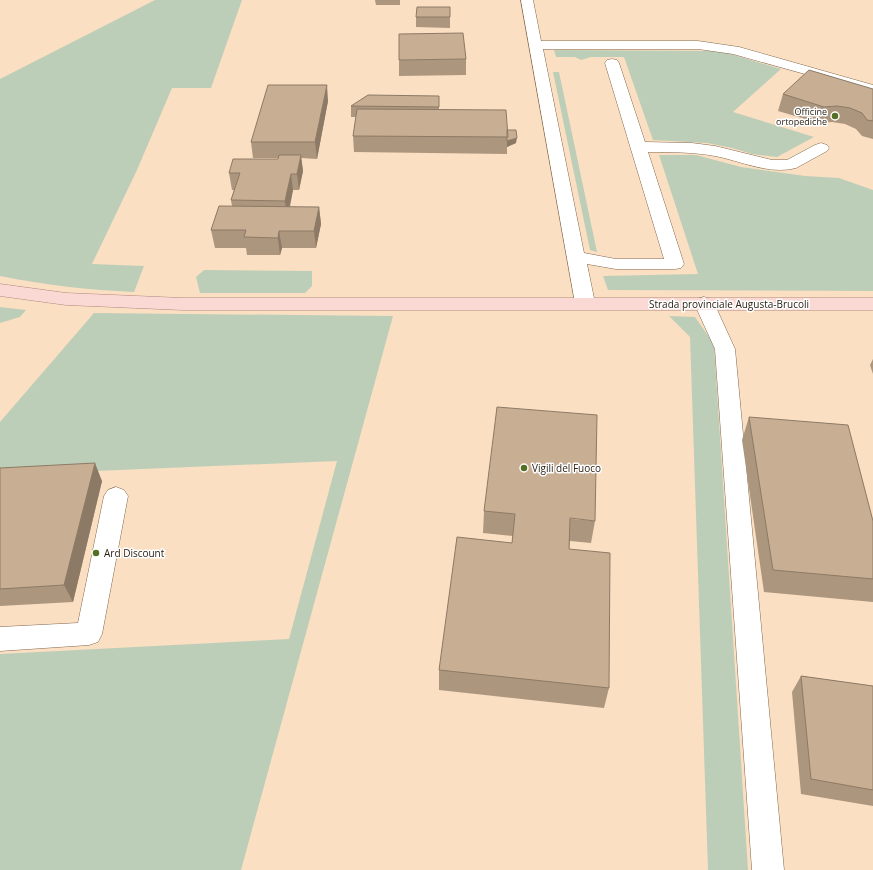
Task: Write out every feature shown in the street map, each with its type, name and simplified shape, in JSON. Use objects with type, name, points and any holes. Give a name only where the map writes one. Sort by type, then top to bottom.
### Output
[{"type":"main road","name":"Strada provinciale Augusta-Brucoli","points":[[0,290],[66,299],[183,304],[873,304]]},
{"type":"street","points":[[527,0],[585,303]]},
{"type":"street","points":[[536,45],[698,45],[719,47],[873,90]]},
{"type":"street","points":[[577,257],[616,264],[675,264],[612,63]]},
{"type":"street","points":[[638,147],[692,148],[716,151],[772,165],[790,165],[821,148]]},
{"type":"street","points":[[704,303],[725,349],[768,870]]},
{"type":"street","points":[[0,639],[89,634],[116,496]]},
{"type":"green space","points":[[155,0],[242,0],[211,88],[172,88],[137,170],[92,264],[144,266],[134,292],[67,287],[0,276],[0,79]]},
{"type":"green space","points":[[554,50],[724,52],[781,69],[733,112],[814,137],[777,157],[752,154],[707,143],[653,140],[624,57],[591,57],[581,60],[575,57],[556,57]]},
{"type":"green space","points":[[553,72],[559,72],[597,252],[590,250]]},
{"type":"green space","points":[[659,155],[696,155],[741,167],[805,176],[839,178],[873,190],[873,291],[608,290],[603,276],[698,274]]},
{"type":"green space","points":[[204,270],[312,271],[312,286],[305,293],[200,293],[196,277]]},
{"type":"green space","points":[[0,307],[26,310],[20,317],[0,323]]},
{"type":"green space","points":[[94,313],[393,316],[241,870],[0,870],[0,654],[289,639],[337,461],[0,475],[0,422]]},
{"type":"green space","points":[[669,316],[695,317],[714,344],[748,870],[708,870],[690,337]]},
{"type":"building","points":[[417,7],[450,7],[450,17],[416,17]]},
{"type":"building","points":[[463,33],[466,59],[399,60],[399,34]]},
{"type":"building","points":[[809,70],[873,89],[873,121],[867,120],[862,113],[850,108],[837,106],[824,107],[783,94]]},
{"type":"building","points":[[268,85],[327,85],[315,142],[251,142]]},
{"type":"building","points":[[368,95],[439,96],[439,107],[351,106]]},
{"type":"building","points":[[357,109],[506,110],[508,137],[353,136]]},
{"type":"building","points":[[507,130],[516,130],[517,138],[507,141]]},
{"type":"building","points":[[279,155],[301,155],[297,174],[291,174],[285,201],[231,200],[240,173],[229,173],[233,159],[278,159]]},
{"type":"building","points":[[219,206],[319,207],[314,231],[279,231],[278,238],[244,237],[246,230],[211,230]]},
{"type":"building","points":[[497,407],[597,415],[595,521],[570,518],[569,549],[610,553],[609,688],[439,670],[457,537],[512,543],[515,514],[484,511]]},
{"type":"building","points":[[749,417],[848,425],[873,521],[873,579],[773,570]]},
{"type":"building","points":[[95,463],[64,585],[0,589],[0,468]]},
{"type":"building","points":[[801,676],[873,686],[873,790],[811,779]]},
{"type":"place","name":"Officine ortopediche","points":[[835,116]]},
{"type":"place","name":"Vigili del Fuoco","points":[[524,468]]},
{"type":"place","name":"Ard Discount","points":[[96,553]]}]
